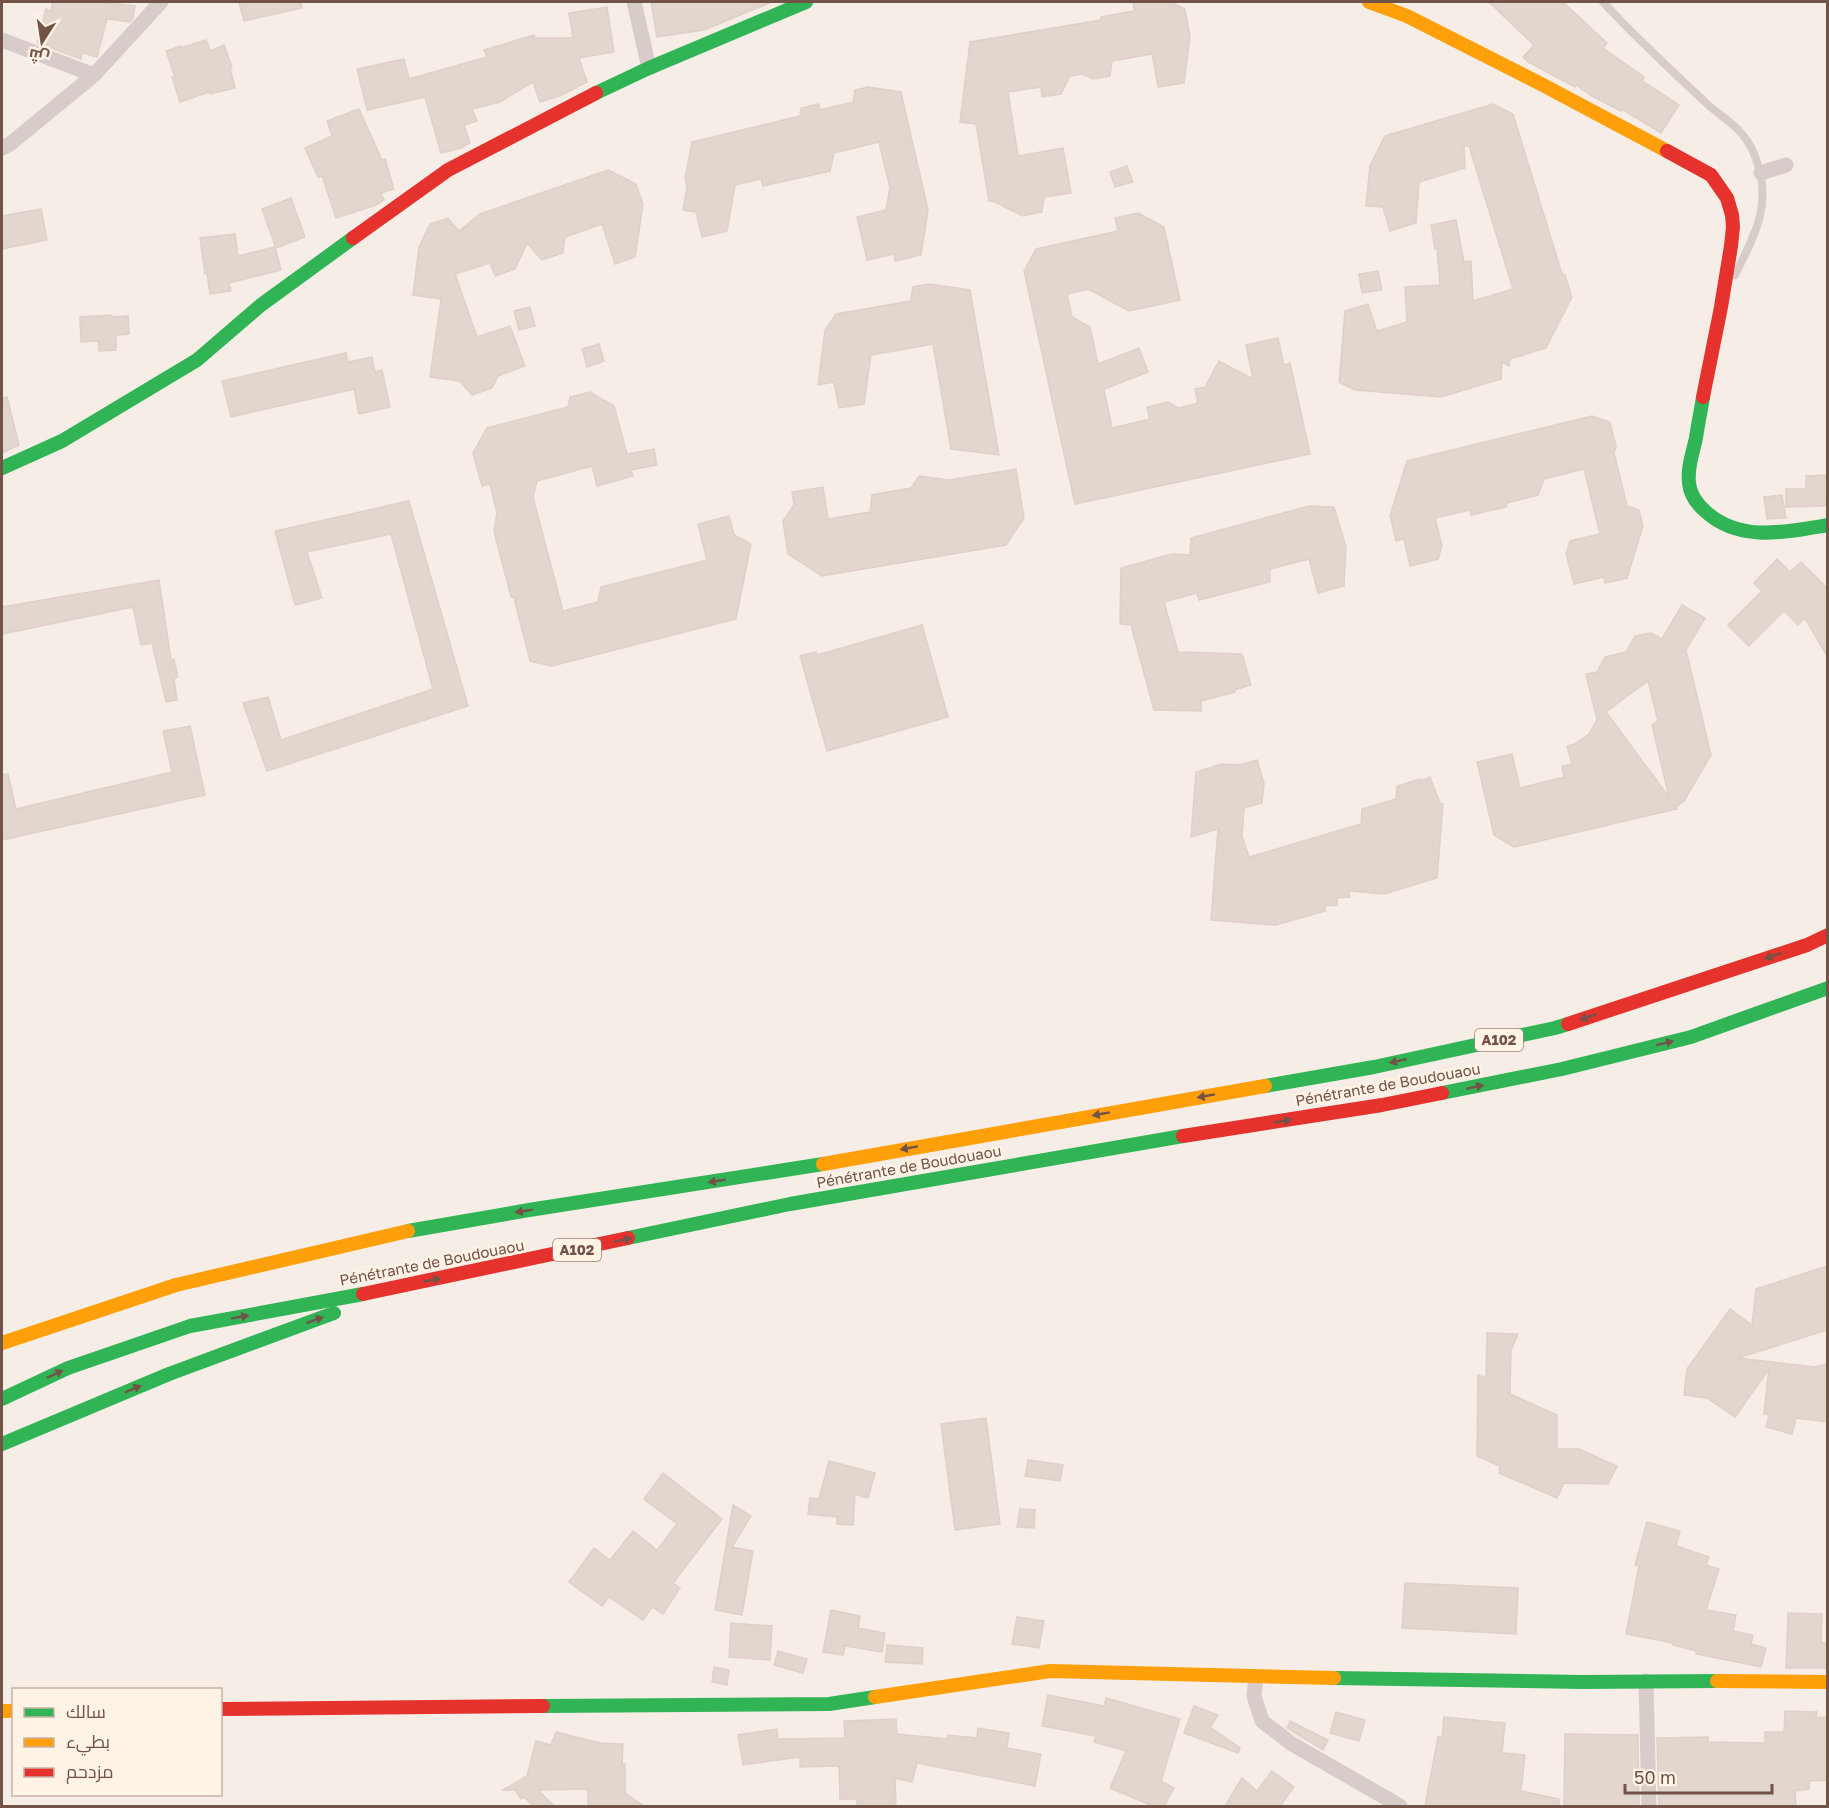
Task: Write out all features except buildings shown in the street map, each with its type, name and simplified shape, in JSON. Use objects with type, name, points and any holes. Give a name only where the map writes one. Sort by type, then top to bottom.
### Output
[{"type":"main road","points":[[2,468],[62,441],[197,360],[261,304],[448,170],[583,99],[649,68],[806,2]]},
{"type":"main road","points":[[1369,2],[1407,16],[1520,73],[1711,175],[1728,199],[1733,228],[1725,296],[1692,458],[1689,481],[1692,494],[1707,515],[1730,528],[1753,533],[1777,533],[1827,525]]},
{"type":"main road","name":"Pénétrante de Boudouaou","points":[[61,1324],[177,1285],[396,1233],[782,1171],[1374,1067],[1555,1028],[1795,949],[1827,935]]},
{"type":"main road","name":"Pénétrante de Boudouaou","points":[[2,1398],[68,1368],[190,1326],[409,1286],[790,1204],[1163,1139],[1383,1106],[1562,1069],[1691,1037],[1827,988]]},
{"type":"main road","points":[[2,1444],[169,1374],[409,1286]]},
{"type":"main road","points":[[2,1343],[61,1324]]},
{"type":"main road","points":[[2,1353],[61,1324]]},
{"type":"main road","points":[[222,1709],[829,1704],[1050,1671],[1583,1682],[1646,1680],[1827,1682]]},
{"type":"street","points":[[2,148],[10,144],[93,75],[161,2]]},
{"type":"street","points":[[634,2],[649,68]]},
{"type":"street","points":[[2,40],[93,75]]},
{"type":"street","points":[[1761,173],[1786,165]]},
{"type":"street","points":[[1256,1677],[1254,1696],[1262,1720],[1292,1744],[1400,1806]]},
{"type":"street","points":[[1646,1680],[1649,1806]]},
{"type":"lane","points":[[1603,2],[1712,109],[1744,136],[1754,154],[1761,173],[1764,194],[1761,215],[1755,235],[1725,296]]},
{"type":"traffic: fast","points":[[596,93],[649,68],[806,2]]},
{"type":"traffic: fast","points":[[2,468],[62,441],[197,360],[261,305],[353,238]]},
{"type":"traffic: fast","points":[[1703,397],[1689,477],[1692,495],[1702,508],[1718,521],[1733,528],[1748,531],[1780,532],[1828,525]]},
{"type":"traffic: fast","points":[[1442,1093],[1562,1069],[1691,1037],[1828,988]]},
{"type":"traffic: fast","points":[[1265,1086],[1374,1067],[1568,1024]]},
{"type":"traffic: fast","points":[[628,1238],[790,1204],[1183,1136]]},
{"type":"traffic: fast","points":[[408,1231],[823,1164]]},
{"type":"traffic: fast","points":[[2,1399],[68,1368],[190,1326],[363,1294]]},
{"type":"traffic: fast","points":[[2,1444],[169,1374],[334,1313]]},
{"type":"traffic: fast","points":[[1334,1678],[1583,1682],[1717,1681]]},
{"type":"traffic: fast","points":[[543,1706],[829,1704],[875,1697]]},
{"type":"traffic: slow","points":[[1369,2],[1407,16],[1667,151]]},
{"type":"traffic: slow","points":[[823,1164],[1265,1086]]},
{"type":"traffic: slow","points":[[2,1343],[176,1285],[408,1231]]},
{"type":"traffic: slow","points":[[875,1697],[1050,1671],[1334,1678]]},
{"type":"traffic: slow","points":[[1717,1681],[1828,1682]]},
{"type":"traffic: slow","points":[[2,1711],[12,1711]]},
{"type":"traffic: jam","points":[[353,238],[448,170],[596,93]]},
{"type":"traffic: jam","points":[[1667,151],[1711,175],[1727,198],[1732,215],[1731,246],[1703,397]]},
{"type":"traffic: jam","points":[[1568,1024],[1807,945],[1828,935]]},
{"type":"traffic: jam","points":[[1183,1136],[1382,1105],[1442,1093]]},
{"type":"traffic: jam","points":[[363,1294],[628,1238]]},
{"type":"traffic: jam","points":[[222,1709],[543,1706]]}]
